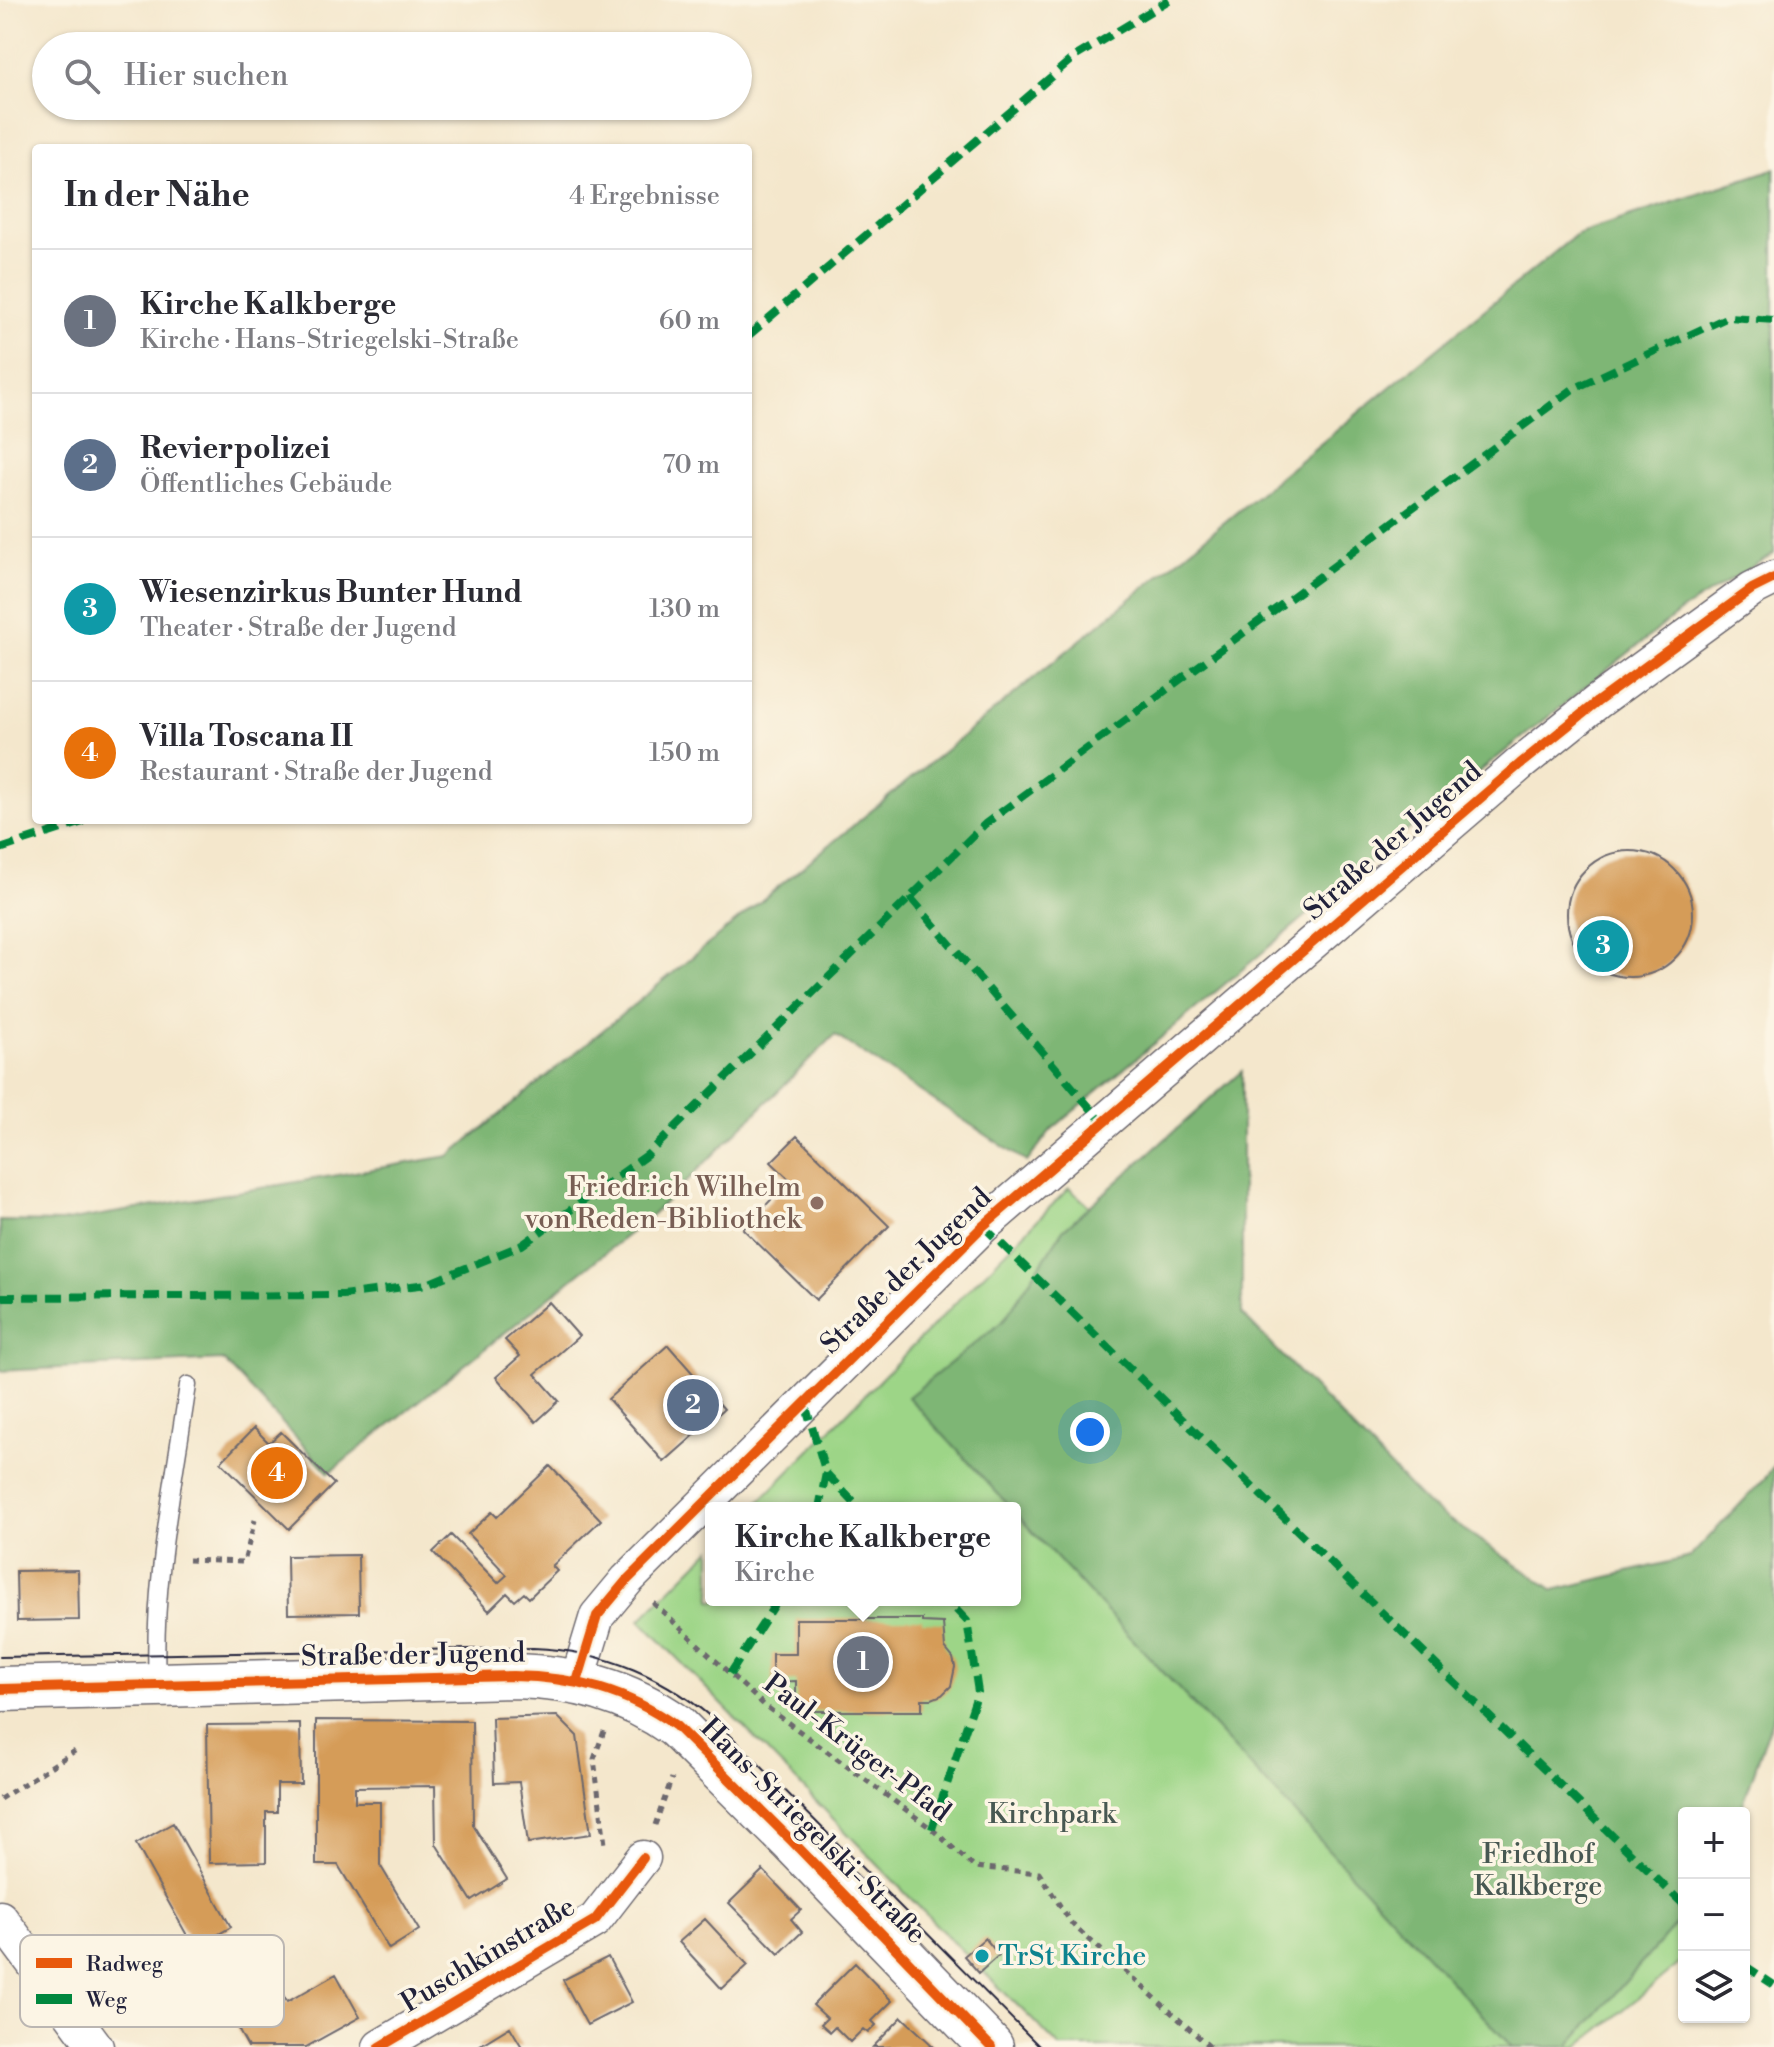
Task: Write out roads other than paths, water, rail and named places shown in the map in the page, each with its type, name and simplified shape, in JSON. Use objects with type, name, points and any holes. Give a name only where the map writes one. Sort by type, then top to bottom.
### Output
[{"type":"street","name":"Straße der Jugend","points":[[705,1502],[983,1226],[1520,764],[1597,702],[1752,589],[1774,578]]},
{"type":"street","name":"Straße der Jugend","points":[[0,1689],[513,1676],[577,1682],[597,1616],[627,1580],[705,1502]]},
{"type":"street","name":"Hans-Striegelski-Straße","points":[[577,1682],[606,1689],[655,1711],[676,1726],[991,2047]]},
{"type":"street","name":"Puschkinstraße","points":[[380,2047],[595,1920],[643,1858]]},
{"type":"street","points":[[0,1918],[20,1945]]},
{"type":"street","points":[[81,2027],[96,2047]]},
{"type":"lane","points":[[157,1684],[156,1641],[163,1560],[188,1385]]},
{"type":"tram line","points":[[0,1657],[533,1648],[585,1654],[610,1661],[680,1694],[721,1726],[1040,2047]]},
{"type":"place","name":"Wiesenzirkus Bunter Hund","points":[[1603,946]]},
{"type":"place","name":"Friedrich Wilhelm von Reden-Bibliothek","points":[[817,1203]]},
{"type":"place","name":"Revierpolizei","points":[[693,1405]]},
{"type":"place","name":"Villa Toscana II","points":[[277,1473]]},
{"type":"place","name":"Kirche Kalkberge","points":[[863,1662]]},
{"type":"place","name":"TrSt Kirche","points":[[982,1956]]},
{"type":"park label","name":"Kirchpark","points":[[1052,1814]]},
{"type":"park label","name":"Friedhof Kalkberge","points":[[1538,1870]]}]
